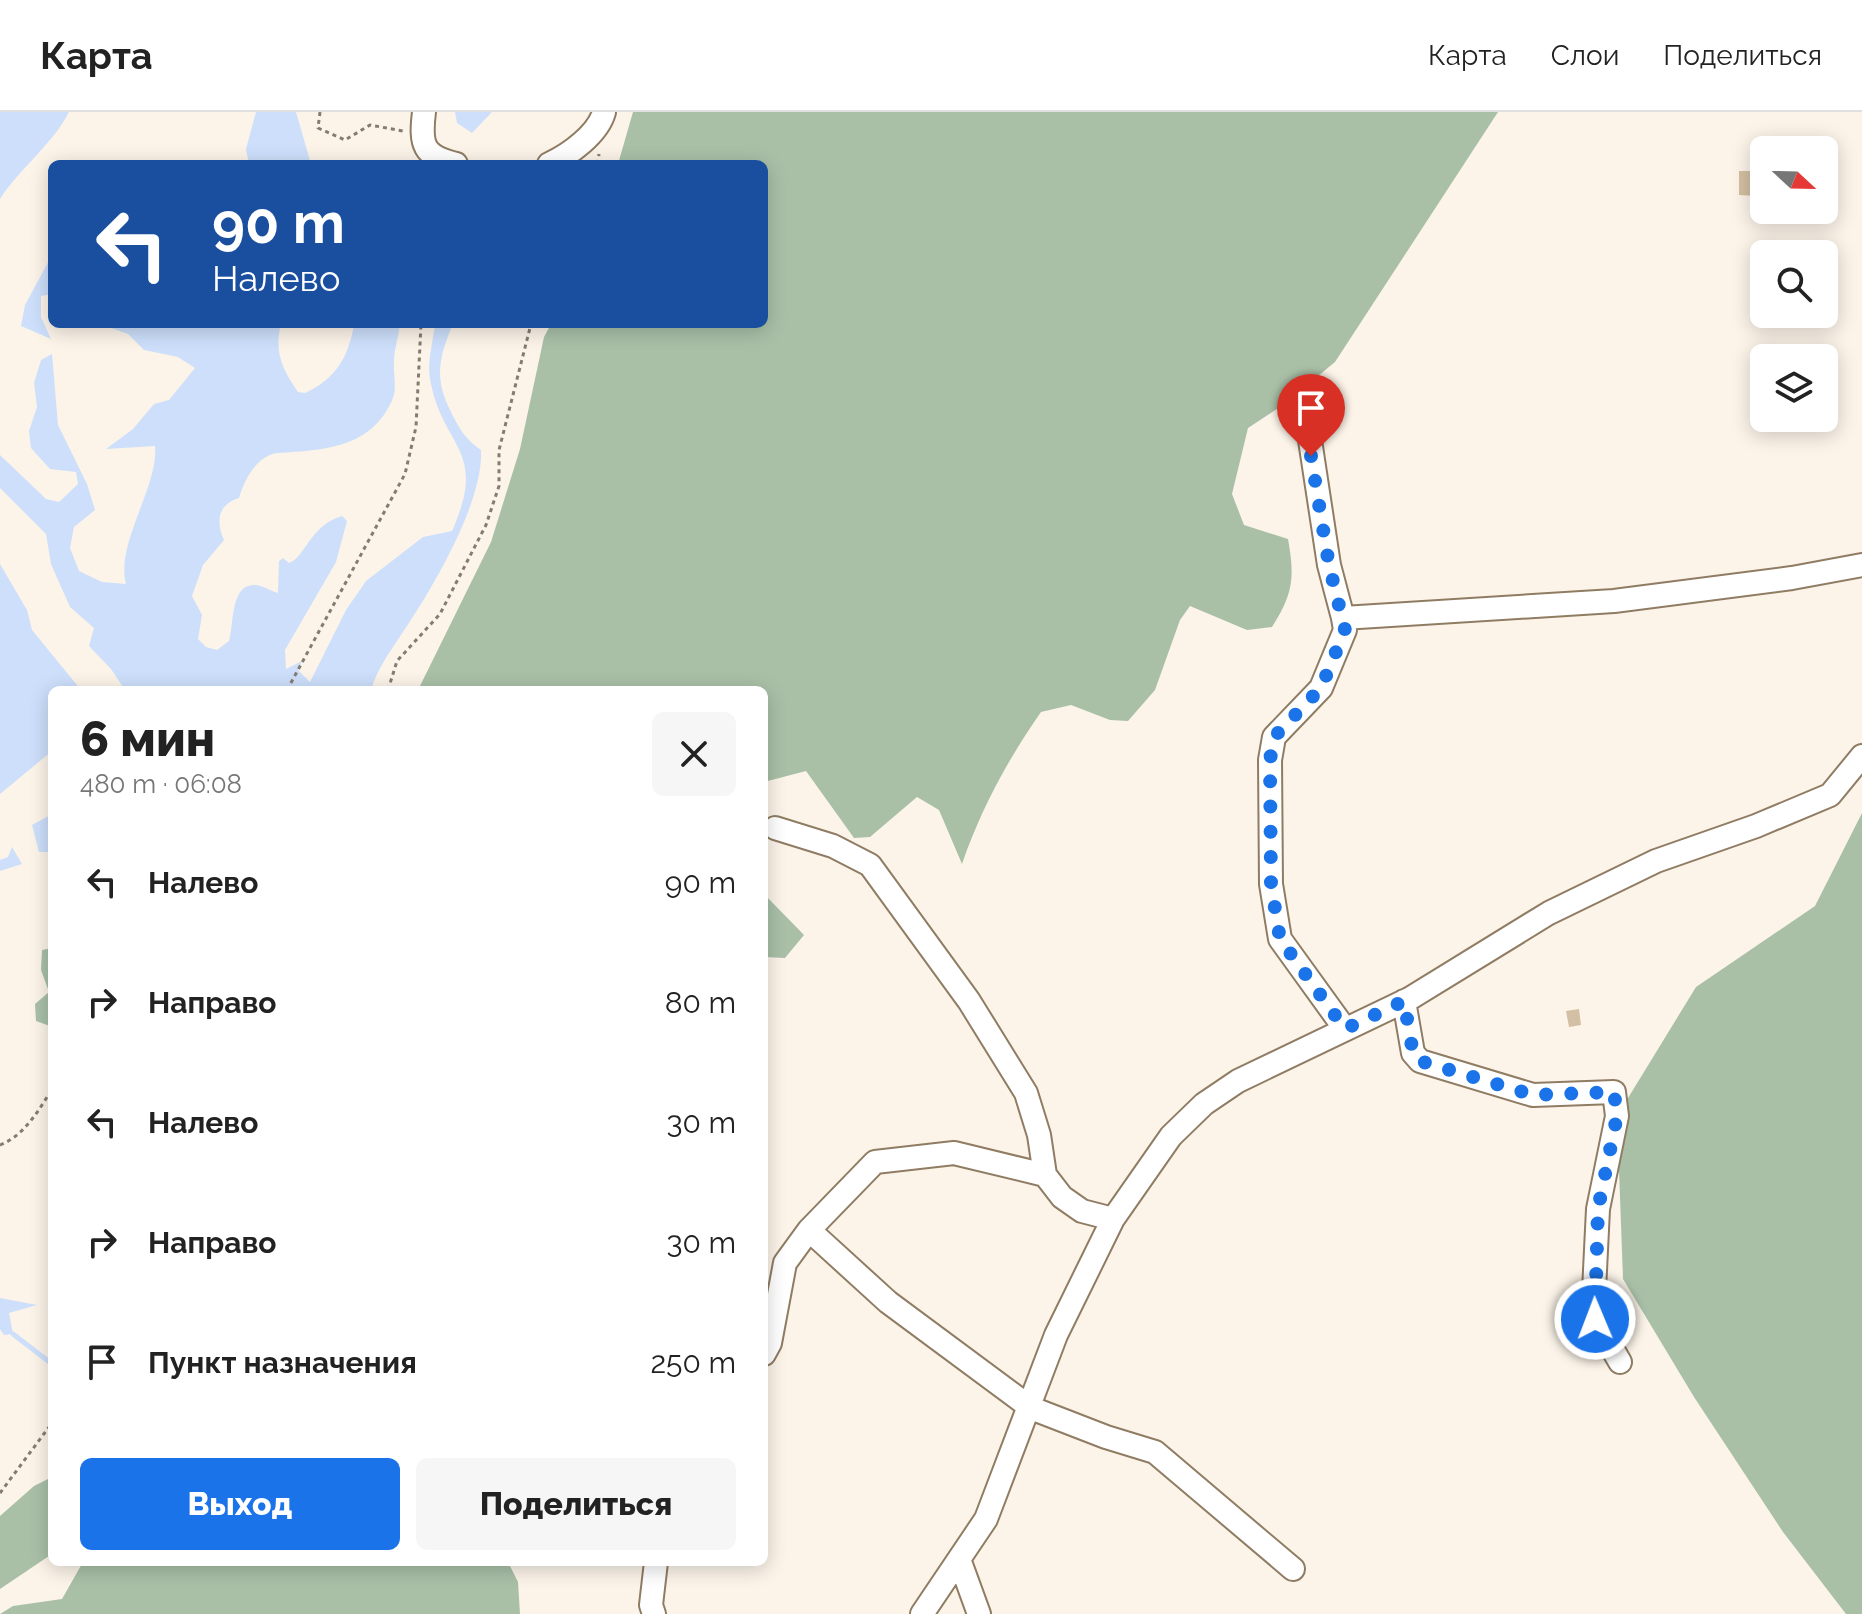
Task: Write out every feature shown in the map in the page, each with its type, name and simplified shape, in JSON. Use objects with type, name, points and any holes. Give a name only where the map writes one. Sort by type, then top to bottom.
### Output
[{"type":"lane","points":[[557,160],[601,123],[604,112]]},
{"type":"lane","points":[[423,123],[435,159],[439,160]]},
{"type":"lane","points":[[1308,427],[1329,565],[1345,630],[1321,688],[1274,737],[1270,760],[1271,884],[1280,939],[1345,1029]]},
{"type":"lane","points":[[1343,618],[1614,601],[1792,578],[1862,565]]},
{"type":"lane","points":[[922,1614],[986,1519],[1031,1408],[1056,1335],[1113,1219],[1171,1136],[1204,1104],[1238,1081],[1404,1001],[1549,913],[1656,861],[1756,826],[1830,795],[1862,756]]},
{"type":"lane","points":[[775,828],[833,846],[870,865],[969,1001],[1026,1093],[1039,1135],[1045,1175],[1062,1197],[1082,1211],[1113,1219]]},
{"type":"lane","points":[[1404,1001],[1413,1053],[1420,1061],[1533,1095],[1614,1092],[1617,1116],[1598,1209],[1594,1291],[1595,1319],[1620,1362]]},
{"type":"lane","points":[[768,1347],[785,1263],[809,1230],[875,1162],[954,1153],[1045,1175]]},
{"type":"lane","points":[[809,1230],[888,1302],[972,1361],[1031,1408],[1155,1452],[1293,1569]]},
{"type":"lane","points":[[959,1559],[979,1614]]},
{"type":"lane","points":[[654,1614],[651,1605],[656,1566]]},
{"type":"path","points":[[320,112],[318,128],[345,140],[370,125],[423,123]]},
{"type":"path","points":[[289,686],[405,474],[416,427],[421,328]]},
{"type":"path","points":[[389,686],[397,661],[440,614],[486,525],[499,486],[499,450],[530,328]]},
{"type":"path","points":[[0,1145],[10,1141],[37,1114],[48,1096]]},
{"type":"path","points":[[0,1493],[48,1428]]},
{"type":"green space","points":[[633,112],[1498,112],[1335,362],[1283,405],[1248,428],[1232,494],[1244,525],[1288,539],[1290,553],[1292,575],[1288,595],[1272,627],[1247,630],[1190,606],[1180,620],[1155,690],[1128,721],[1110,720],[1071,705],[1041,712],[996,785],[962,864],[939,810],[917,797],[870,837],[854,838],[806,771],[768,781],[768,686],[420,686],[491,542],[520,449],[544,337],[549,328],[768,328],[768,160],[619,160]]},
{"type":"green space","points":[[1862,813],[1862,1614],[1846,1614],[1783,1532],[1694,1397],[1623,1279],[1617,1116],[1696,987],[1815,906]]},
{"type":"green space","points":[[768,898],[804,935],[785,958],[768,957]]},
{"type":"green space","points":[[48,949],[48,989],[41,970],[42,950]]},
{"type":"green space","points":[[48,993],[48,1025],[36,1021],[35,1004]]},
{"type":"green space","points":[[48,1479],[48,1557],[0,1589],[0,1516],[34,1486]]},
{"type":"green space","points":[[81,1566],[510,1566],[518,1582],[520,1614],[0,1614],[13,1606],[62,1599]]},
{"type":"water","points":[[0,112],[69,112],[54,135],[0,199]]},
{"type":"water","points":[[256,112],[296,112],[310,160],[248,160],[246,149]]},
{"type":"water","points":[[455,112],[492,112],[472,133],[457,123]]},
{"type":"water","points":[[48,262],[48,295],[41,296],[41,317],[51,339],[21,326],[25,305]]},
{"type":"water","points":[[111,328],[280,328],[278,343],[281,360],[298,392],[305,393],[325,381],[339,365],[349,346],[353,328],[399,328],[394,356],[394,394],[384,415],[372,428],[344,444],[278,453],[258,463],[248,476],[239,498],[222,510],[219,521],[224,540],[203,565],[192,596],[202,615],[198,639],[206,647],[217,650],[229,641],[240,592],[256,585],[278,593],[279,561],[283,558],[289,563],[295,560],[322,526],[342,516],[347,521],[336,562],[285,650],[286,669],[302,661],[298,670],[310,682],[346,610],[366,581],[423,537],[452,531],[466,482],[464,465],[436,402],[429,365],[434,328],[451,328],[440,367],[442,388],[459,427],[481,450],[480,472],[474,496],[452,549],[424,600],[382,664],[373,686],[122,686],[89,646],[94,628],[70,607],[51,564],[46,534],[0,488],[0,455],[46,499],[59,502],[78,484],[76,472],[50,469],[31,448],[29,431],[37,407],[34,383],[41,360],[52,354],[58,425],[87,484],[95,510],[74,527],[70,548],[79,571],[102,582],[126,584],[126,551],[151,479],[155,446],[106,449],[133,429],[154,404],[169,400],[195,368],[178,357],[144,350],[128,334]]},
{"type":"water","points":[[0,564],[27,610],[32,630],[78,686],[48,686],[48,754],[0,794]]},
{"type":"water","points":[[48,816],[48,852],[39,852],[32,825]]},
{"type":"water","points":[[12,847],[22,864],[0,871],[0,860],[8,857]]},
{"type":"water","points":[[0,1298],[37,1305],[9,1313],[13,1334],[4,1335],[0,1329]]},
{"type":"building","points":[[1739,171],[1750,171],[1750,196],[1739,195]]},
{"type":"building","points":[[1579,1009],[1581,1025],[1569,1027],[1566,1011]]},
{"type":"waterway","points":[[13,1334],[48,1361]]},
{"type":"route","points":[[1311,456],[1329,565],[1345,630],[1321,688],[1274,737],[1270,760],[1271,884],[1280,939],[1345,1029],[1404,1001],[1413,1053],[1420,1061],[1533,1095],[1614,1092],[1617,1116],[1598,1209],[1595,1319]]}]
